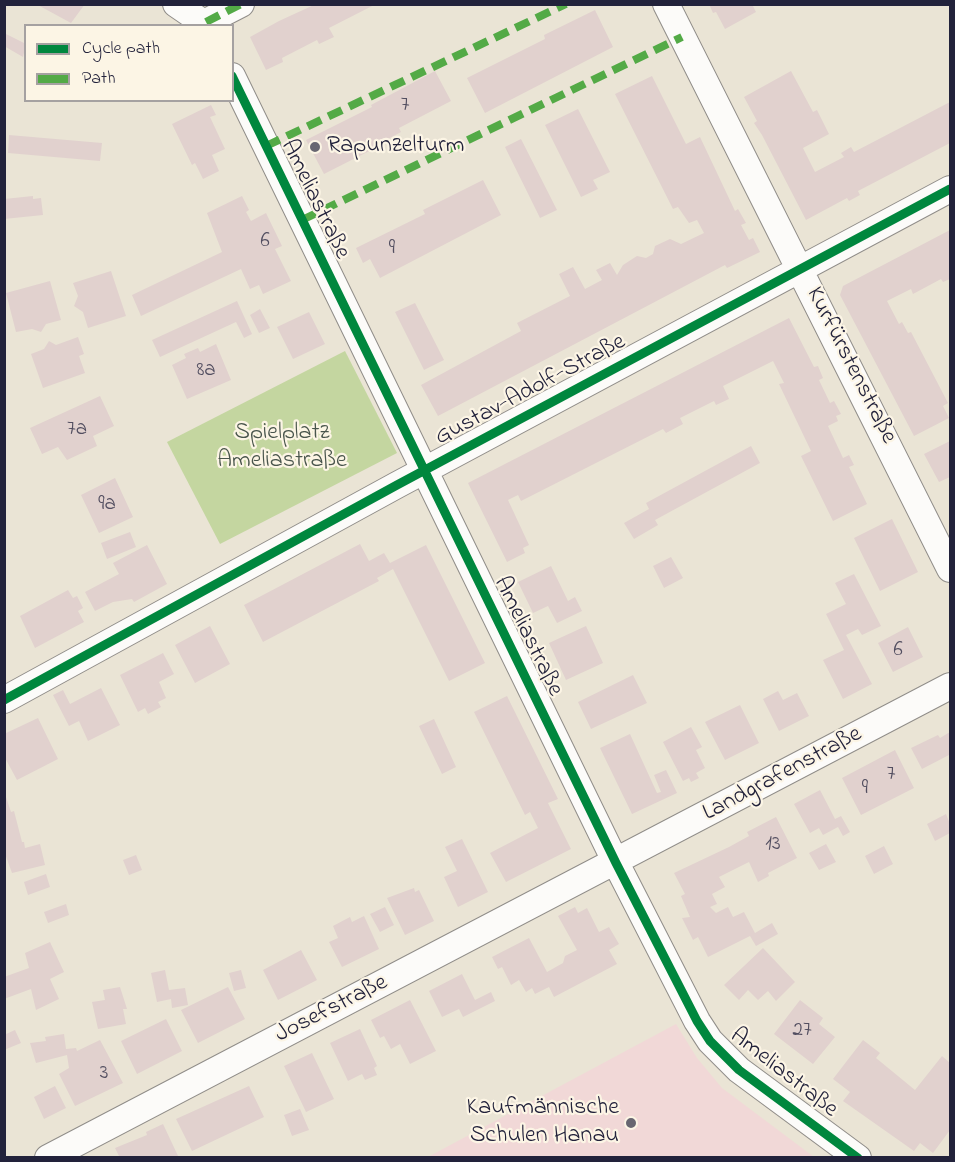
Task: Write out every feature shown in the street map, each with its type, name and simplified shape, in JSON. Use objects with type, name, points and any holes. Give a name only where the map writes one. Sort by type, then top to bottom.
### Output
[{"type":"street","points":[[176,4],[207,24],[241,4]]},
{"type":"street","name":"Kurfürstenstraße","points":[[666,4],[951,568]]},
{"type":"street","name":"Ameliastraße","points":[[234,80],[423,471],[683,995],[710,1041],[739,1070],[858,1158]]},
{"type":"street","name":"Gustav-Adolf-Straße","points":[[4,700],[423,471],[951,189]]},
{"type":"street","name":"Landgrafenstraße","points":[[616,863],[951,686]]},
{"type":"street","name":"Josefstraße","points":[[48,1158],[616,863]]},
{"type":"shaded area","name":"Kaufmännische Schulen Hanau","points":[[676,1024],[697,1058],[722,1088],[814,1157],[428,1157]]},
{"type":"green space","name":"Spielplatz Ameliastraße","points":[[345,351],[397,453],[220,544],[167,442]]},
{"type":"building","points":[[36,4],[85,4],[71,23]]},
{"type":"building","points":[[316,4],[376,4],[329,28],[334,37],[319,44],[317,40],[282,58],[283,62],[266,70],[250,37]]},
{"type":"building","points":[[709,4],[752,4],[756,12],[725,29]]},
{"type":"building","points":[[595,10],[613,47],[485,113],[467,78],[545,39],[544,35]]},
{"type":"building","points":[[4,33],[24,43],[23,57],[4,46]]},
{"type":"building","points":[[435,71],[451,101],[399,128],[401,132],[388,139],[389,141],[324,174],[306,140],[372,107],[371,105]]},
{"type":"building","points":[[791,71],[813,112],[817,110],[829,134],[803,148],[815,172],[844,157],[841,153],[851,147],[854,152],[950,102],[950,143],[858,191],[860,195],[849,201],[847,198],[806,220],[754,123],[757,121],[744,97]]},
{"type":"building","points":[[652,76],[686,144],[700,137],[735,211],[738,209],[746,223],[741,225],[749,240],[753,238],[760,252],[727,268],[725,265],[438,416],[421,385],[521,331],[517,323],[570,296],[559,274],[573,267],[585,289],[602,280],[596,270],[610,263],[617,275],[623,265],[637,256],[646,258],[653,254],[655,246],[670,239],[681,244],[704,233],[697,220],[689,223],[678,207],[673,209],[615,94]]},
{"type":"building","points":[[211,105],[216,115],[210,117],[225,149],[212,155],[219,171],[203,179],[195,163],[192,165],[172,124]]},
{"type":"building","points":[[578,109],[610,172],[593,180],[598,189],[581,197],[545,125]]},
{"type":"building","points":[[9,135],[102,143],[100,161],[8,153]]},
{"type":"building","points":[[521,139],[557,210],[540,218],[505,147]]},
{"type":"building","points":[[483,180],[501,215],[380,278],[370,259],[363,263],[356,248],[425,214],[423,210]]},
{"type":"building","points":[[33,196],[33,199],[41,198],[43,215],[4,219],[4,199]]},
{"type":"building","points":[[242,196],[249,210],[246,212],[251,221],[266,213],[282,246],[275,249],[291,281],[263,294],[259,285],[250,289],[241,269],[141,316],[132,295],[222,252],[207,213]]},
{"type":"building","points":[[950,230],[950,279],[943,282],[941,279],[913,294],[911,289],[887,301],[899,324],[902,322],[908,333],[911,332],[948,403],[943,406],[949,418],[914,436],[840,295],[843,286]]},
{"type":"building","points":[[111,271],[126,316],[88,328],[83,312],[74,306],[78,296],[73,283]]},
{"type":"building","points":[[50,281],[61,320],[46,324],[41,332],[32,329],[16,332],[6,293]]},
{"type":"building","points":[[237,301],[252,334],[244,338],[236,322],[160,357],[152,340]]},
{"type":"building","points":[[415,303],[444,360],[424,370],[395,312]]},
{"type":"building","points":[[260,309],[270,328],[259,333],[250,315]]},
{"type":"building","points":[[309,312],[325,344],[293,359],[277,327]]},
{"type":"building","points":[[789,318],[814,367],[818,366],[823,378],[819,380],[830,403],[834,401],[841,414],[836,416],[838,421],[828,426],[843,458],[849,455],[854,465],[849,467],[867,504],[833,521],[801,456],[811,451],[779,384],[784,383],[773,361],[723,386],[729,399],[716,405],[714,401],[680,418],[683,424],[666,433],[663,429],[521,501],[518,495],[508,500],[529,545],[523,548],[525,553],[507,562],[468,483]]},
{"type":"building","points":[[78,337],[84,354],[79,356],[85,373],[43,388],[31,354],[44,349],[49,341],[56,345]]},
{"type":"building","points":[[216,344],[231,380],[187,399],[172,365],[186,358],[184,354],[198,348],[200,352]]},
{"type":"building","points":[[100,396],[114,426],[93,436],[97,446],[67,460],[58,447],[42,454],[30,428]]},
{"type":"building","points":[[950,441],[950,477],[939,482],[924,454]]},
{"type":"building","points":[[751,446],[760,463],[655,520],[658,525],[634,539],[624,523],[649,509],[646,503]]},
{"type":"building","points":[[115,478],[133,517],[99,533],[81,495]]},
{"type":"building","points":[[892,519],[918,572],[880,591],[854,538]]},
{"type":"building","points":[[130,532],[136,547],[107,559],[101,543]]},
{"type":"building","points":[[360,544],[369,561],[384,553],[390,563],[426,545],[485,663],[449,681],[393,569],[377,578],[379,581],[263,642],[244,605]]},
{"type":"building","points":[[147,545],[167,584],[134,602],[132,599],[113,602],[95,611],[85,592],[119,574],[113,563]]},
{"type":"building","points":[[671,557],[683,578],[664,588],[653,566]]},
{"type":"building","points":[[551,566],[568,601],[575,597],[582,611],[557,623],[548,606],[533,613],[518,582]]},
{"type":"building","points":[[854,574],[881,626],[862,635],[858,629],[846,635],[872,684],[843,699],[823,660],[844,650],[826,614],[846,604],[835,583]]},
{"type":"building","points":[[68,590],[73,598],[77,596],[83,608],[78,611],[84,622],[35,648],[20,616]]},
{"type":"building","points":[[210,626],[230,664],[195,683],[175,645]]},
{"type":"building","points":[[586,626],[603,663],[566,680],[549,643]]},
{"type":"building","points":[[908,627],[923,657],[893,672],[878,643]]},
{"type":"building","points":[[163,653],[174,674],[159,682],[166,698],[158,702],[161,707],[148,714],[145,708],[138,712],[120,675]]},
{"type":"building","points":[[633,675],[647,703],[591,729],[578,702]]},
{"type":"building","points":[[101,688],[120,725],[88,741],[79,721],[69,726],[53,695],[63,690],[70,704]]},
{"type":"building","points":[[778,691],[783,700],[797,693],[809,716],[779,731],[763,699]]},
{"type":"building","points":[[507,696],[558,799],[548,803],[571,849],[506,882],[490,853],[538,828],[530,812],[525,815],[474,712]]},
{"type":"building","points":[[740,705],[759,743],[725,760],[705,722]]},
{"type":"building","points":[[38,718],[58,759],[17,780],[4,756],[4,734]]},
{"type":"building","points":[[434,719],[456,767],[442,774],[419,726]]},
{"type":"building","points":[[691,727],[702,747],[696,750],[705,768],[696,773],[699,778],[691,782],[689,778],[683,781],[663,742]]},
{"type":"building","points":[[950,732],[950,758],[949,755],[922,769],[911,748]]},
{"type":"building","points":[[630,734],[657,793],[661,792],[654,775],[666,770],[677,793],[632,814],[600,748]]},
{"type":"building","points":[[895,750],[914,788],[861,815],[842,778]]},
{"type":"building","points":[[820,790],[835,819],[841,816],[850,832],[843,836],[838,827],[823,835],[819,828],[810,833],[794,804]]},
{"type":"building","points":[[4,791],[11,812],[14,811],[25,848],[40,844],[45,865],[12,873],[4,851]]},
{"type":"building","points":[[946,814],[950,824],[950,833],[935,841],[927,824]]},
{"type":"building","points":[[776,817],[797,858],[768,873],[769,876],[758,882],[749,862],[719,877],[725,887],[712,894],[717,904],[710,907],[716,913],[728,907],[733,917],[744,912],[755,933],[772,923],[778,934],[756,946],[750,936],[708,957],[698,937],[693,940],[682,918],[690,917],[681,896],[685,894],[674,873],[729,847],[749,836],[747,832]]},
{"type":"building","points":[[462,839],[488,892],[458,907],[444,877],[457,871],[445,847]]},
{"type":"building","points":[[826,844],[836,862],[819,870],[809,853]]},
{"type":"building","points":[[884,846],[893,864],[874,874],[865,856]]},
{"type":"building","points":[[136,855],[142,870],[129,875],[123,860]]},
{"type":"building","points":[[46,874],[50,887],[28,895],[24,882]]},
{"type":"building","points":[[414,888],[415,892],[419,890],[434,921],[405,935],[387,898]]},
{"type":"building","points":[[66,904],[69,915],[48,923],[44,912]]},
{"type":"building","points":[[385,907],[394,925],[380,932],[370,914]]},
{"type":"building","points":[[575,907],[578,913],[587,908],[599,932],[609,927],[619,944],[609,950],[617,964],[554,997],[549,987],[535,994],[532,988],[526,992],[519,980],[511,985],[502,967],[498,969],[492,957],[529,938],[547,972],[563,963],[565,956],[577,950],[558,916]]},
{"type":"building","points":[[364,916],[379,949],[342,967],[329,942],[338,938],[333,926],[350,917],[352,922]]},
{"type":"building","points":[[50,942],[64,972],[50,979],[59,999],[36,1010],[31,989],[4,999],[4,977],[29,968],[25,953]]},
{"type":"building","points":[[763,948],[795,982],[776,1001],[768,991],[758,1000],[748,990],[739,1000],[724,985]]},
{"type":"building","points":[[301,950],[317,980],[278,1000],[263,970]]},
{"type":"building","points":[[165,970],[169,990],[185,988],[188,1005],[172,1008],[171,999],[157,1002],[151,973]]},
{"type":"building","points":[[241,970],[246,988],[234,991],[229,973]]},
{"type":"building","points":[[462,974],[475,1000],[491,992],[495,1001],[463,1017],[459,1009],[442,1017],[429,991]]},
{"type":"building","points":[[120,987],[127,1009],[123,1009],[126,1024],[98,1029],[92,1002],[105,1000],[103,990]]},
{"type":"building","points":[[228,987],[245,1019],[198,1043],[181,1010]]},
{"type":"building","points":[[410,1000],[436,1051],[410,1064],[400,1044],[391,1049],[384,1036],[380,1038],[371,1020]]},
{"type":"building","points":[[800,1000],[823,1018],[819,1024],[835,1037],[813,1064],[774,1034]]},
{"type":"building","points":[[166,1019],[182,1051],[137,1074],[121,1041]]},
{"type":"building","points":[[360,1029],[377,1066],[374,1068],[377,1075],[365,1080],[362,1074],[348,1081],[330,1043]]},
{"type":"building","points":[[15,1030],[21,1043],[4,1050],[4,1035]]},
{"type":"building","points":[[64,1034],[66,1049],[76,1048],[77,1051],[100,1040],[123,1083],[75,1106],[59,1074],[69,1068],[67,1055],[36,1063],[30,1043],[46,1041],[45,1037]]},
{"type":"building","points":[[863,1040],[880,1053],[876,1058],[915,1090],[942,1056],[950,1063],[950,1130],[933,1153],[920,1143],[914,1151],[843,1101],[850,1092],[833,1079]]},
{"type":"building","points":[[312,1053],[334,1099],[306,1112],[284,1066]]},
{"type":"building","points":[[55,1086],[66,1108],[44,1119],[34,1097]]},
{"type":"building","points":[[249,1086],[264,1117],[192,1151],[176,1119]]},
{"type":"building","points":[[300,1109],[309,1130],[292,1136],[284,1115]]},
{"type":"building","points":[[163,1124],[179,1158],[120,1158],[115,1148],[147,1135],[146,1132]]},
{"type":"marked path","points":[[206,22],[241,4]]},
{"type":"marked path","points":[[266,146],[566,4]]},
{"type":"marked path","points":[[302,220],[682,37]]},
{"type":"cycle path","points":[[234,80],[616,863],[697,1021],[710,1041],[739,1070],[858,1158]]},
{"type":"cycle path","points":[[4,700],[397,485],[950,189]]},
{"type":"place","name":"Rapunzelturm","points":[[315,147]]},
{"type":"place","name":"Kaufmännische Schulen Hanau","points":[[631,1123]]}]
